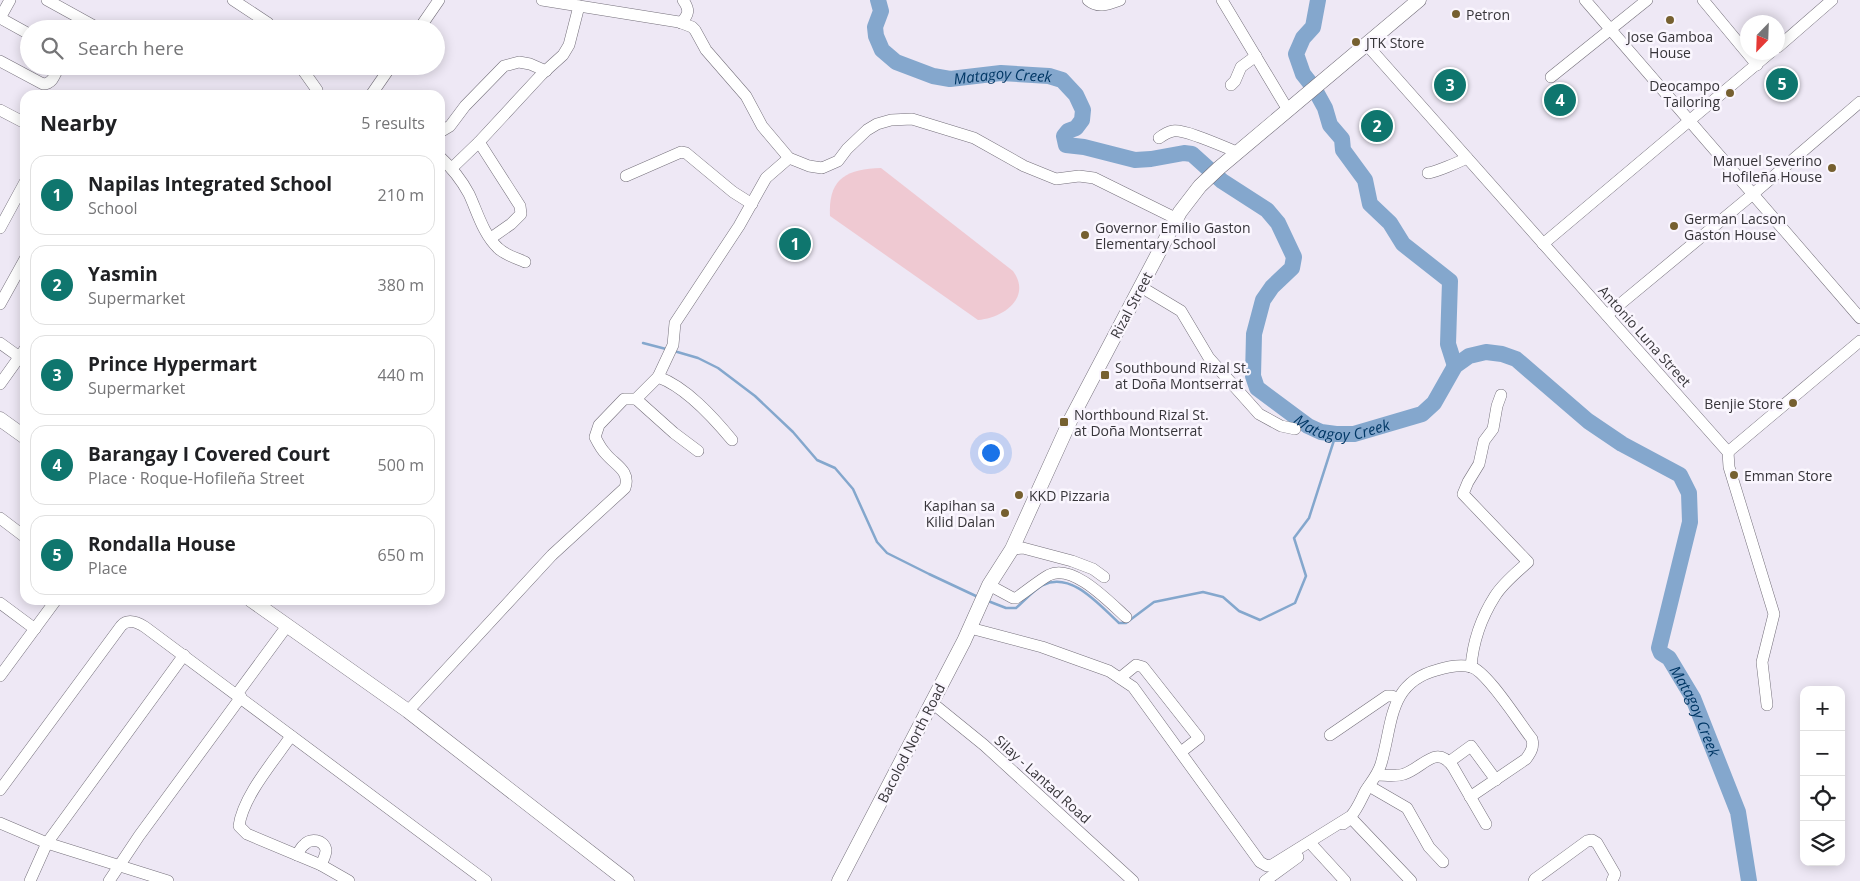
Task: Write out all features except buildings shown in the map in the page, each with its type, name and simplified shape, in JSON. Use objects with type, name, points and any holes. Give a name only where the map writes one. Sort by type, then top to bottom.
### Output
[{"type":"main road","name":"Rizal Street","points":[[981,604],[988,587],[1012,549],[1072,419],[1180,212],[1200,186],[1219,168],[1418,0]]},
{"type":"main road","points":[[0,419],[20,433]]},
{"type":"main road","name":"Bacolod North Road","points":[[839,881],[981,604]]},
{"type":"main road","points":[[258,605],[408,711],[627,881]]},
{"type":"street","points":[[10,0],[0,18],[20,29]]},
{"type":"street","points":[[48,0],[63,4],[77,20]]},
{"type":"street","points":[[233,0],[263,20]]},
{"type":"street","points":[[425,20],[439,0]]},
{"type":"street","points":[[542,0],[682,23],[692,27],[706,50],[746,96],[762,126],[789,158],[810,166],[822,168],[838,161],[861,136],[877,124],[891,120],[912,119],[974,138],[1024,166],[1056,178],[1079,176],[1094,178],[1177,219]]},
{"type":"street","points":[[682,23],[688,15],[689,9],[683,0]]},
{"type":"street","points":[[1088,0],[1100,5],[1120,0]]},
{"type":"street","points":[[1222,0],[1288,110]]},
{"type":"street","points":[[1584,0],[1860,318]]},
{"type":"street","points":[[1551,77],[1647,0]]},
{"type":"street","points":[[1703,0],[1757,65]]},
{"type":"street","points":[[1785,41],[1832,0]]},
{"type":"street","points":[[452,168],[563,55],[569,45],[579,6]]},
{"type":"street","name":"Antonio Luna Street","points":[[1367,44],[1728,452]]},
{"type":"street","points":[[1231,85],[1235,81],[1241,66],[1256,56]]},
{"type":"street","points":[[1543,244],[1762,60]]},
{"type":"street","points":[[0,61],[20,72]]},
{"type":"street","points":[[445,129],[450,126],[465,106],[504,66],[519,62],[530,64],[546,71]]},
{"type":"street","points":[[26,75],[43,84],[47,84],[54,75]]},
{"type":"street","points":[[306,75],[317,90]]},
{"type":"street","points":[[375,90],[385,75]]},
{"type":"street","points":[[1607,316],[1860,102]]},
{"type":"street","points":[[0,124],[3,111],[20,120]]},
{"type":"street","points":[[1159,138],[1174,131],[1216,143],[1237,152]]},
{"type":"street","points":[[478,142],[522,211],[511,224],[491,238]]},
{"type":"street","points":[[626,176],[681,152],[733,192],[752,204]]},
{"type":"street","points":[[408,711],[552,555],[626,488],[626,474],[606,455],[595,437],[599,425],[624,399],[636,398],[658,377],[673,345],[675,323],[752,204],[766,178],[789,158]]},
{"type":"street","points":[[1428,173],[1467,158]]},
{"type":"street","points":[[445,162],[452,168],[469,194],[496,246],[503,252],[525,262]]},
{"type":"street","points":[[0,228],[20,191]]},
{"type":"street","points":[[0,304],[20,268]]},
{"type":"street","points":[[1141,287],[1181,311],[1209,358],[1259,414],[1281,426],[1295,430]]},
{"type":"street","points":[[1767,705],[1762,662],[1774,614],[1732,478],[1728,452],[1860,341]]},
{"type":"street","points":[[0,343],[20,354]]},
{"type":"street","points":[[0,384],[20,361]]},
{"type":"street","points":[[658,377],[672,383],[712,416],[732,440]]},
{"type":"street","points":[[1471,667],[1472,649],[1476,633],[1495,595],[1528,562],[1463,494],[1479,464],[1484,441],[1493,429],[1501,395]]},
{"type":"street","points":[[636,398],[674,433],[698,451]]},
{"type":"street","points":[[0,518],[20,533]]},
{"type":"street","points":[[1012,549],[1023,548],[1072,561],[1093,569],[1104,577]]},
{"type":"street","points":[[988,587],[1016,598],[1051,574],[1065,573],[1086,582],[1126,616]]},
{"type":"street","points":[[0,603],[35,629]]},
{"type":"street","points":[[0,676],[52,605]]},
{"type":"street","points":[[0,790],[125,622],[133,622],[141,624],[184,655],[486,881]]},
{"type":"street","points":[[110,881],[119,865],[287,626]]},
{"type":"street","points":[[970,628],[1042,646],[1109,670],[1133,687],[1260,862],[1267,866],[1272,865],[1350,816],[1357,808],[1377,775],[1397,698],[1407,686],[1427,672],[1455,666],[1471,667],[1479,672],[1492,684],[1532,739],[1533,744],[1526,759],[1470,797]]},
{"type":"street","points":[[30,881],[47,843],[184,655]]},
{"type":"street","points":[[1120,678],[1136,665],[1143,667],[1199,738],[1180,752]]},
{"type":"street","points":[[1330,734],[1387,696],[1397,698]]},
{"type":"street","name":"Silay - Lantad Road","points":[[931,702],[984,745],[1133,881]]},
{"type":"street","points":[[291,736],[254,790],[243,811],[239,826],[248,834],[322,865],[349,881]]},
{"type":"street","points":[[1449,762],[1481,738]]},
{"type":"street","points":[[1471,746],[1496,780]]},
{"type":"street","points":[[1377,775],[1400,776],[1432,757],[1442,756],[1449,762],[1486,824]]},
{"type":"street","points":[[1369,786],[1407,808],[1429,847],[1443,862]]},
{"type":"street","points":[[1270,880],[1351,818],[1411,881]]},
{"type":"street","points":[[0,822],[47,843],[168,881]]},
{"type":"street","points":[[297,855],[304,844],[317,840],[326,850],[322,865]]},
{"type":"street","points":[[1534,881],[1587,841],[1592,840],[1597,842],[1615,874],[1612,881]]},
{"type":"street","points":[[1313,846],[1345,881]]},
{"type":"shaded area","points":[[881,168],[1013,271],[1018,280],[1019,289],[1017,297],[1006,310],[997,315],[978,320],[830,216],[832,193],[842,178],[858,171]]},
{"type":"waterway","name":"Matagoy Creek","points":[[878,0],[881,11],[875,27],[876,36],[882,50],[896,62],[933,76],[950,79],[1001,73],[1049,76],[1062,80],[1076,95],[1083,110],[1082,120],[1076,128],[1068,131],[1064,136],[1066,145],[1084,147],[1135,160],[1184,153],[1192,154],[1222,181],[1267,210],[1278,223],[1294,257],[1292,268],[1272,287],[1263,300],[1254,334],[1253,376],[1257,388],[1308,426],[1321,432],[1354,434],[1422,414],[1434,403],[1455,366],[1469,356],[1486,352],[1502,354],[1516,359],[1588,421],[1622,444],[1680,475],[1689,493],[1690,522],[1659,648],[1661,653],[1669,658],[1693,698],[1738,812],[1749,881]]},
{"type":"waterway","points":[[1318,0],[1313,27],[1303,38],[1296,54],[1303,74],[1314,88],[1325,108],[1330,125],[1342,139],[1343,150],[1365,180],[1370,204],[1390,223],[1403,244],[1450,281],[1448,344],[1455,366]]},
{"type":"waterway","points":[[643,343],[666,349]]},
{"type":"waterway","points":[[674,351],[698,358],[718,368],[755,396],[793,432],[817,460],[835,468],[853,489],[877,542],[887,553],[978,597]]},
{"type":"waterway","points":[[988,601],[1006,608],[1016,608],[1043,585],[1054,582],[1064,583],[1075,586],[1085,592],[1119,623],[1126,623],[1154,602],[1203,592],[1223,597],[1239,611],[1260,620],[1295,603],[1306,576],[1294,538],[1309,518],[1336,434]]},
{"type":"place","name":"Petron","points":[[1456,14]]},
{"type":"place","name":"Jose Gamboa House","points":[[1670,20]]},
{"type":"place","name":"JTK Store","points":[[1356,42]]},
{"type":"place","name":"Rondalla House","points":[[1782,84]]},
{"type":"place","name":"Prince Hypermart","points":[[1450,85]]},
{"type":"place","name":"Deocampo Tailoring","points":[[1730,93]]},
{"type":"place","name":"Barangay I Covered Court","points":[[1560,100]]},
{"type":"place","name":"Yasmin","points":[[1377,126]]},
{"type":"place","name":"Manuel Severino Hofileña House","points":[[1832,168]]},
{"type":"place","name":"German Lacson Gaston House","points":[[1674,226]]},
{"type":"place","name":"Governor Emilio Gaston Elementary School","points":[[1085,235]]},
{"type":"place","name":"Napilas Integrated School","points":[[795,244]]},
{"type":"place","name":"Southbound Rizal St. at Doña Montserrat","points":[[1105,375]]},
{"type":"place","name":"Benjie Store","points":[[1793,403]]},
{"type":"place","name":"Northbound Rizal St. at Doña Montserrat","points":[[1064,422]]},
{"type":"place","name":"Emman Store","points":[[1734,475]]},
{"type":"place","name":"KKD Pizzaria","points":[[1019,495]]},
{"type":"place","name":"Kapihan sa Kilid Dalan","points":[[1005,513]]}]
